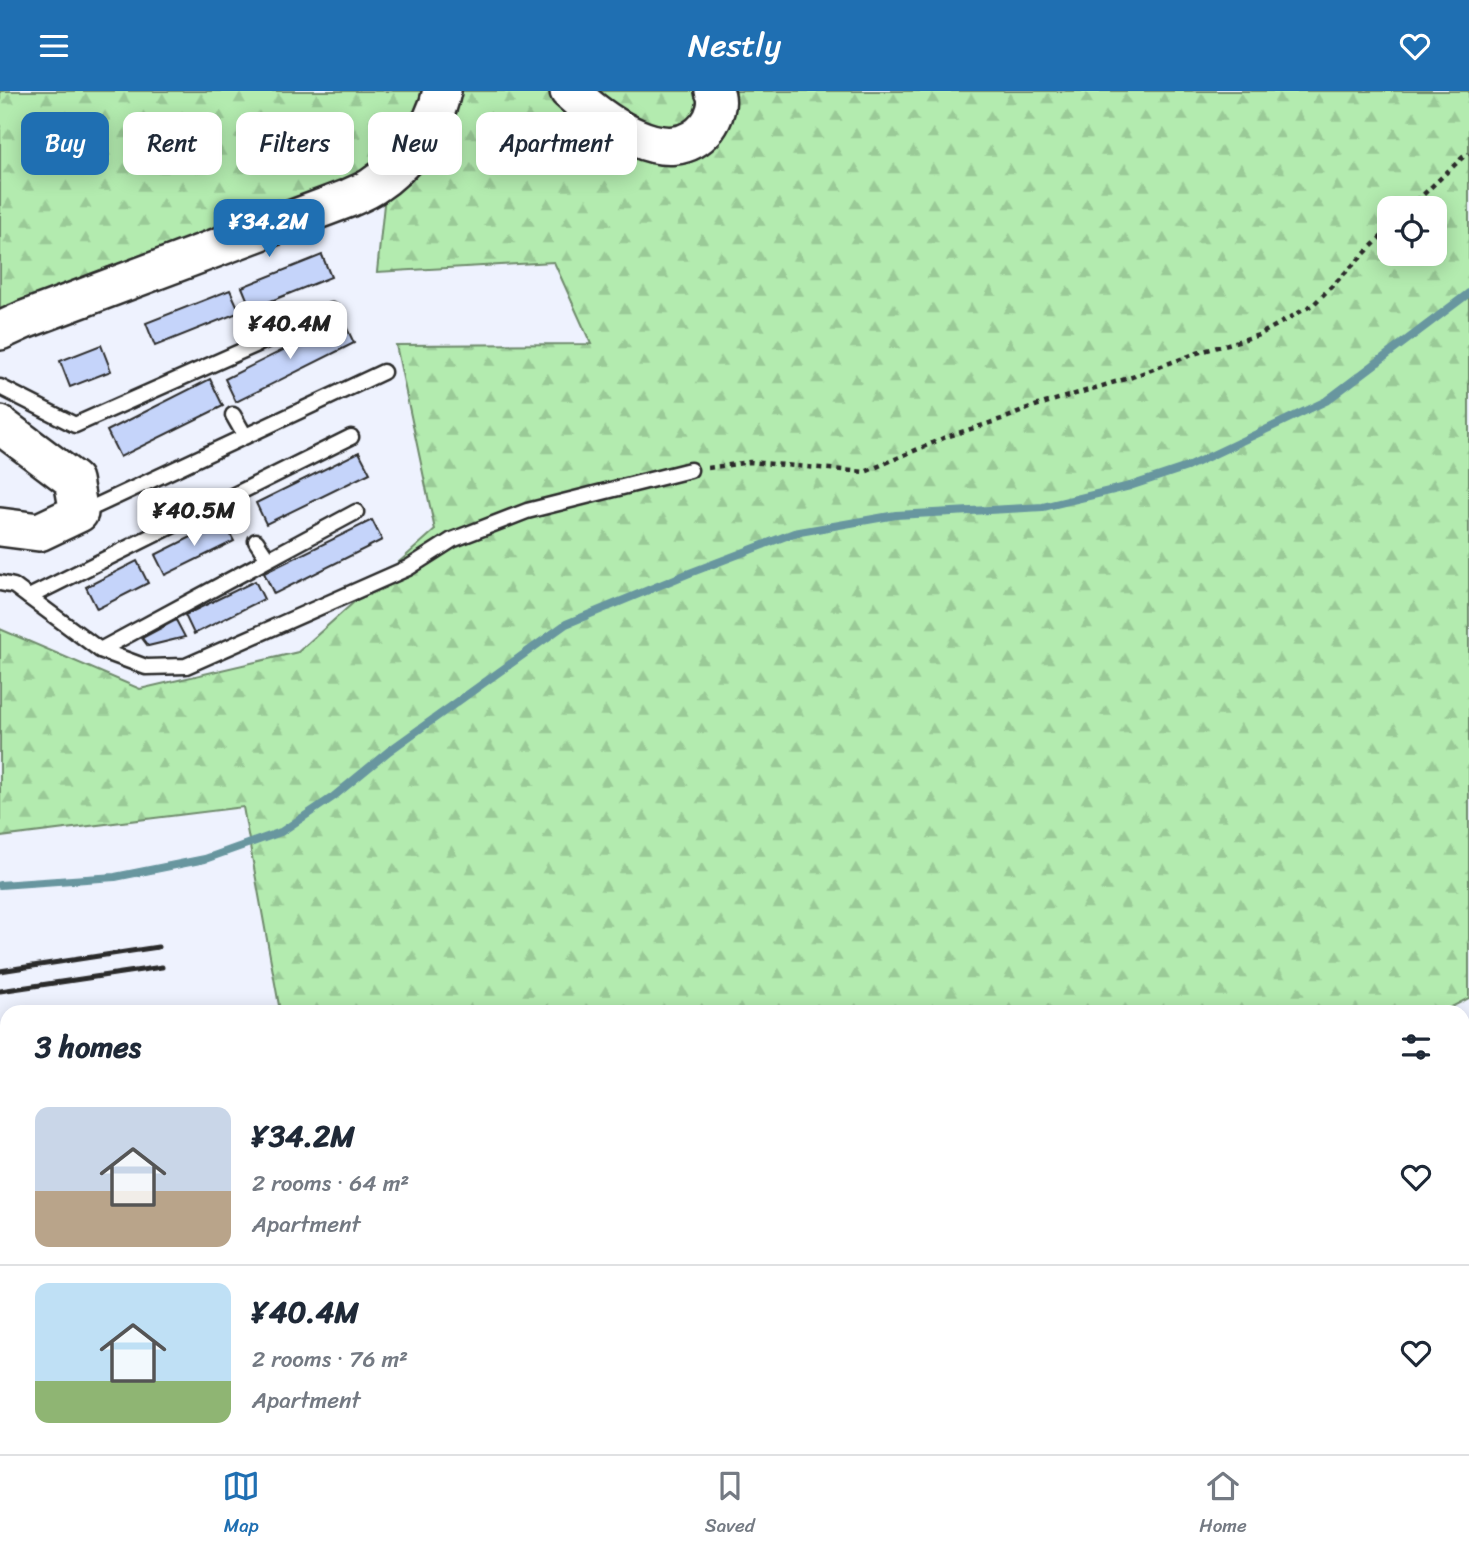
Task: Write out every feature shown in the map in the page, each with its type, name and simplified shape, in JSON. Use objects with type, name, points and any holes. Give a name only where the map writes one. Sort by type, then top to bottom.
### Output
[{"type":"street","points":[[0,331],[372,187],[403,162],[418,142],[438,108],[442,91]]},
{"type":"street","points":[[569,91],[592,112],[624,132],[652,143],[668,145],[685,142],[701,134],[713,120],[717,97],[714,91]]},
{"type":"street","points":[[0,425],[73,479],[79,513],[39,532],[0,527]]},
{"type":"lane","points":[[0,387],[75,425],[332,311]]},
{"type":"lane","points":[[79,513],[383,372]]},
{"type":"lane","points":[[233,415],[245,436]]},
{"type":"lane","points":[[29,597],[351,437]]},
{"type":"lane","points":[[0,583],[15,586],[100,650],[146,667],[186,666],[408,568],[452,540],[527,511],[690,470]]},
{"type":"lane","points":[[100,650],[356,512]]},
{"type":"lane","points":[[256,541],[268,559]]},
{"type":"path","points":[[1422,196],[1469,154]]},
{"type":"path","points":[[690,470],[750,462],[865,473],[946,437],[1259,335],[1314,304],[1377,241]]},
{"type":"green space","points":[[0,91],[1469,91],[1469,998],[1456,1005],[279,1005],[243,807],[0,837],[0,629],[140,689],[298,652],[435,530],[396,345],[591,344],[554,262],[377,272],[387,175],[106,268],[0,334]]},
{"type":"building","points":[[322,255],[331,277],[251,309],[242,287]]},
{"type":"building","points":[[230,290],[240,312],[155,346],[146,323]]},
{"type":"building","points":[[343,320],[354,343],[236,402],[225,379]]},
{"type":"building","points":[[101,345],[111,371],[70,387],[60,361]]},
{"type":"building","points":[[210,379],[223,406],[120,457],[107,431]]},
{"type":"building","points":[[359,452],[370,473],[266,524],[256,503]]},
{"type":"building","points":[[372,520],[382,540],[274,594],[264,573]]},
{"type":"building","points":[[223,521],[234,541],[165,575],[155,555]]},
{"type":"building","points":[[137,561],[148,583],[97,609],[86,587]]},
{"type":"building","points":[[255,581],[264,599],[194,634],[185,615]]},
{"type":"building","points":[[176,620],[185,637],[148,646],[142,638]]},
{"type":"waterway","points":[[0,885],[115,877],[205,859],[281,832],[333,797],[389,751],[566,624],[794,533],[896,515],[1043,507],[1130,486],[1187,467],[1326,401],[1469,293]]},
{"type":"railway","points":[[0,971],[158,947]]},
{"type":"railway","points":[[0,991],[162,967]]}]
